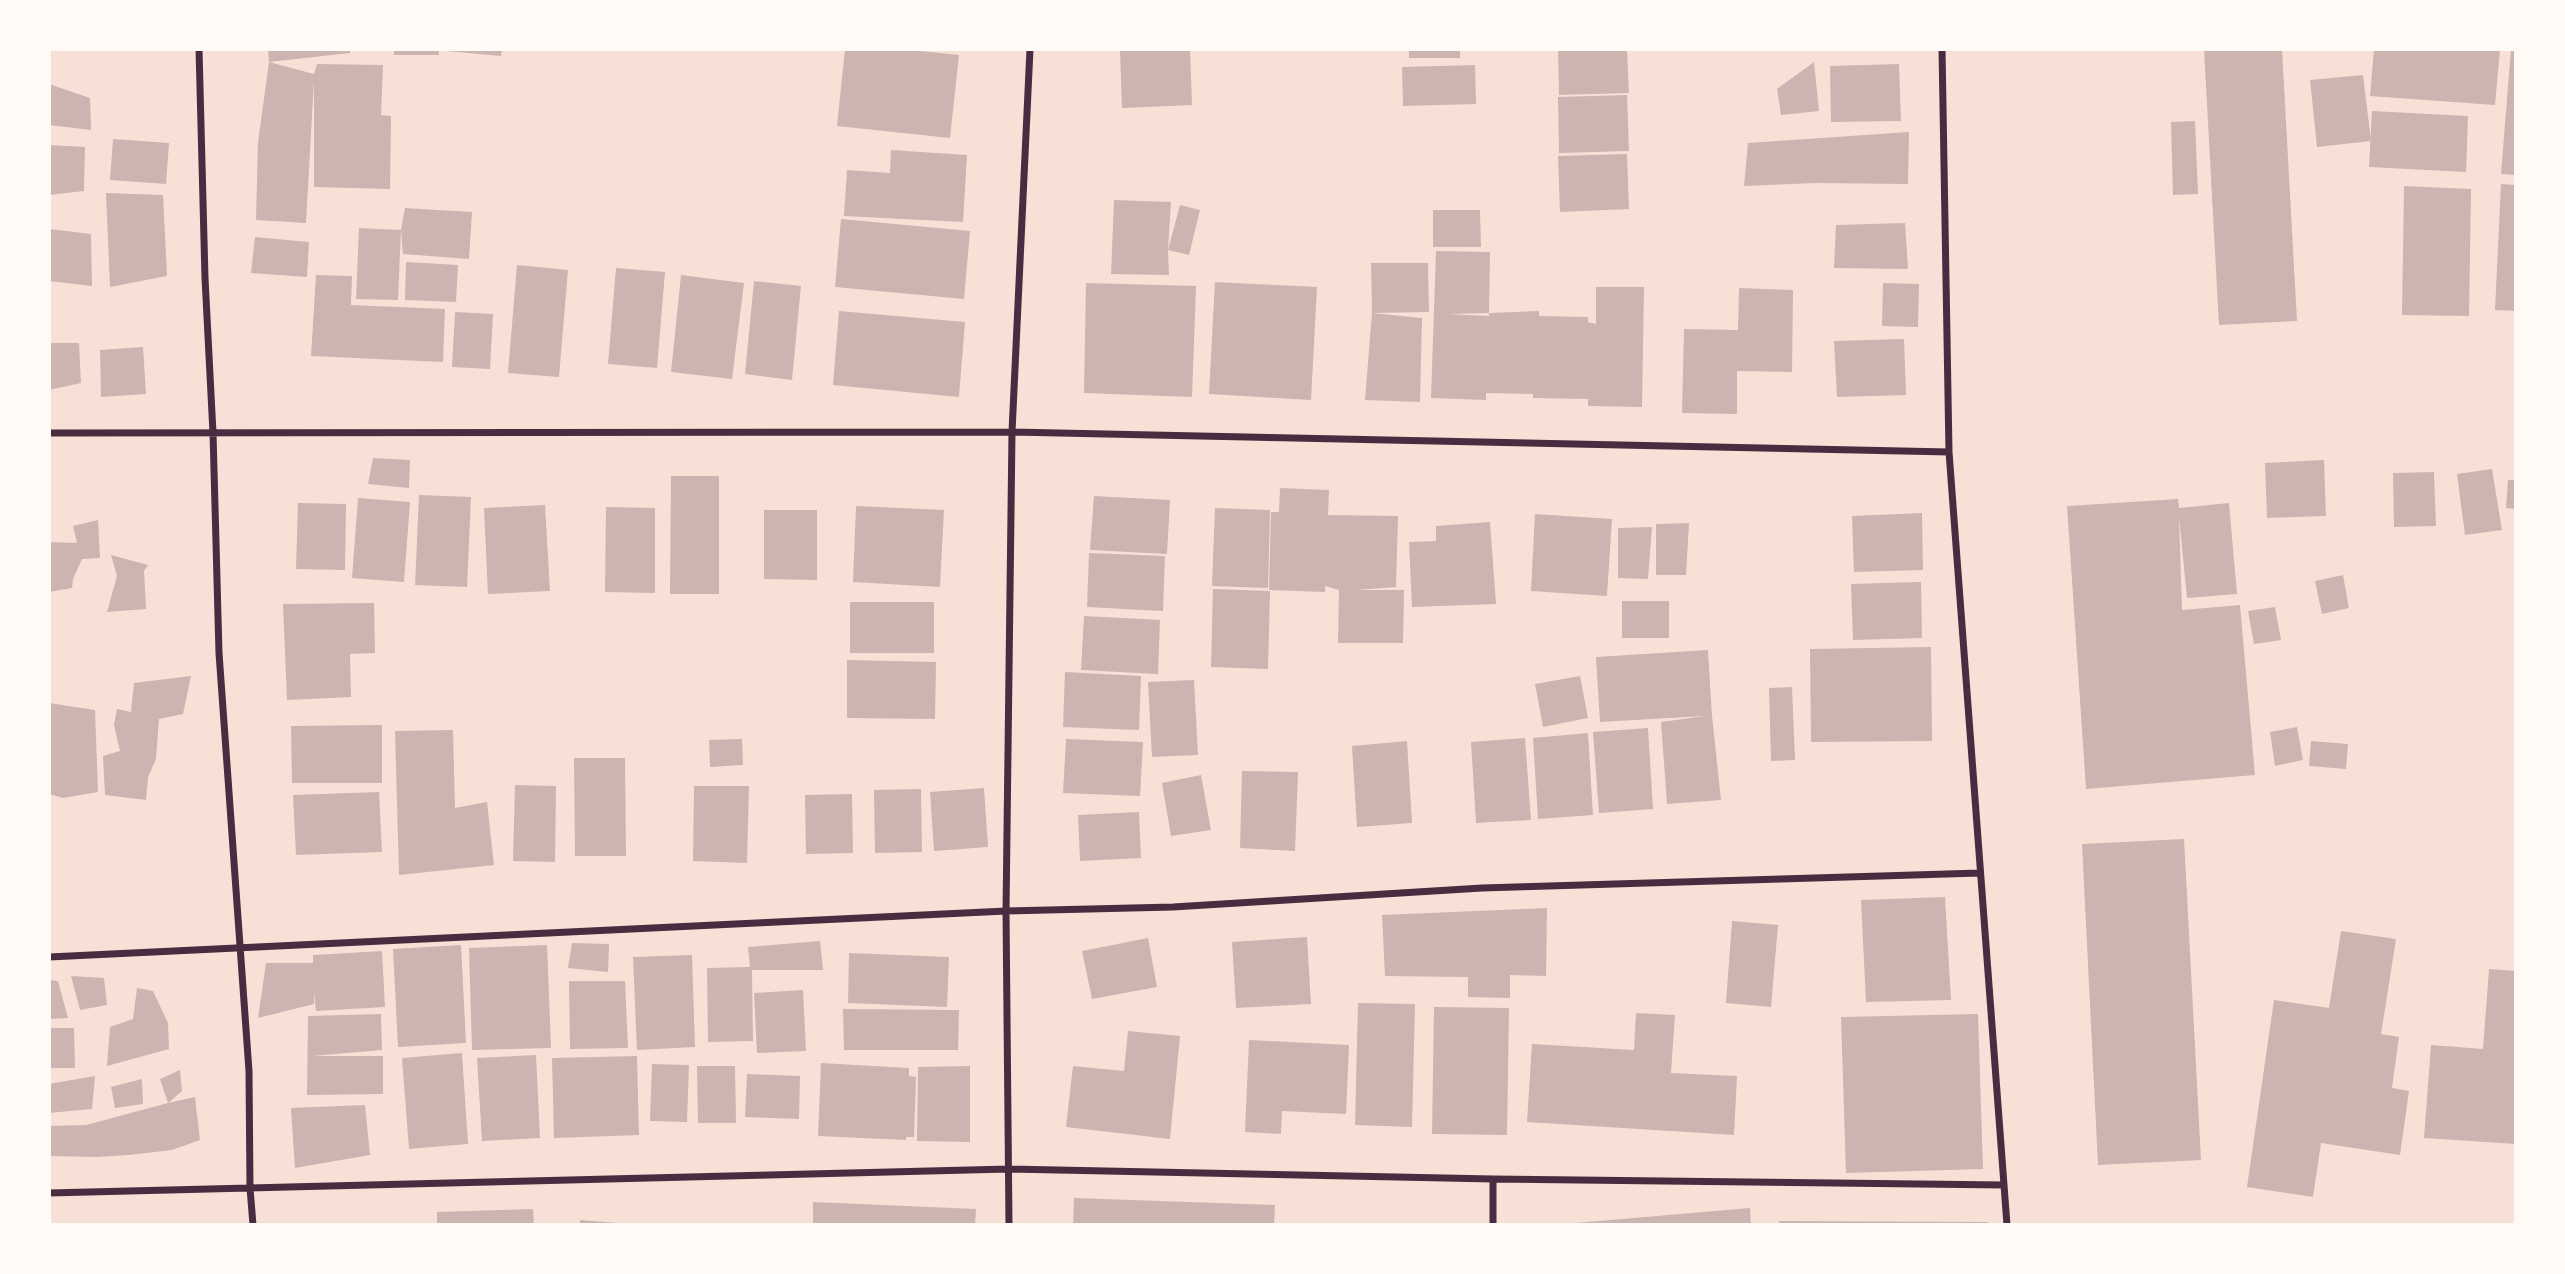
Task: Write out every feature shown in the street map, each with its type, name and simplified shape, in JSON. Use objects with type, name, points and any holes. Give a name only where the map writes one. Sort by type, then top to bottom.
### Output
[{"type":"street","points":[[199,49],[219,653],[249,1071],[253,1225]]},
{"type":"street","points":[[1009,1225],[1006,911],[1012,432],[1030,49]]},
{"type":"street","points":[[1942,49],[1950,452],[2007,1225]]},
{"type":"street","points":[[49,433],[1012,432],[1950,452]]},
{"type":"street","points":[[49,957],[1006,911],[1173,907],[1482,888],[1980,873]]},
{"type":"street","points":[[49,1193],[1009,1169],[1493,1180],[2004,1185]]},
{"type":"street","points":[[1493,1180],[1493,1225]]},
{"type":"building","points":[[268,49],[350,49],[350,53],[269,62]]},
{"type":"building","points":[[394,49],[439,49],[439,55],[394,55]]},
{"type":"building","points":[[446,49],[502,49],[501,56]]},
{"type":"building","points":[[845,49],[901,49],[959,55],[950,138],[837,126]]},
{"type":"building","points":[[1190,49],[1192,105],[1122,108],[1120,51]]},
{"type":"building","points":[[1409,49],[1460,49],[1460,58],[1409,58]]},
{"type":"building","points":[[1558,49],[1627,49],[1629,93],[1559,95]]},
{"type":"building","points":[[2204,49],[2282,49],[2297,321],[2219,325]]},
{"type":"building","points":[[2374,49],[2500,49],[2495,105],[2370,96]]},
{"type":"building","points":[[2511,49],[2516,49],[2516,175],[2501,174]]},
{"type":"building","points":[[269,62],[314,74],[317,64],[383,65],[381,115],[391,116],[390,189],[314,187],[314,80],[306,223],[256,220],[258,142]]},
{"type":"building","points":[[1814,62],[1819,111],[1781,115],[1777,89]]},
{"type":"building","points":[[1899,64],[1901,121],[1831,122],[1830,66]]},
{"type":"building","points":[[1475,65],[1476,104],[1403,106],[1402,67]]},
{"type":"building","points":[[2363,75],[2371,141],[2317,147],[2310,80]]},
{"type":"building","points":[[49,84],[90,98],[91,130],[49,125]]},
{"type":"building","points":[[1627,95],[1629,151],[1559,153],[1558,97]]},
{"type":"building","points":[[2372,111],[2468,116],[2466,172],[2369,167]]},
{"type":"building","points":[[2195,121],[2198,194],[2173,195],[2171,122]]},
{"type":"building","points":[[1909,132],[1908,184],[1815,183],[1744,186],[1748,143]]},
{"type":"building","points":[[113,139],[169,143],[166,184],[110,180]]},
{"type":"building","points":[[49,145],[85,147],[84,191],[49,195]]},
{"type":"building","points":[[891,150],[967,155],[963,222],[844,216],[847,170],[890,173]]},
{"type":"building","points":[[1627,154],[1629,209],[1560,212],[1558,156]]},
{"type":"building","points":[[2501,184],[2516,185],[2516,311],[2495,310]]},
{"type":"building","points":[[2404,186],[2471,189],[2469,316],[2402,315]]},
{"type":"building","points":[[106,193],[163,195],[167,276],[110,287]]},
{"type":"building","points":[[1114,200],[1171,202],[1169,275],[1111,274]]},
{"type":"building","points":[[1180,205],[1200,210],[1189,255],[1168,250]]},
{"type":"building","points":[[405,208],[472,212],[469,259],[403,254],[401,230]]},
{"type":"building","points":[[1433,210],[1480,210],[1481,247],[1433,247]]},
{"type":"building","points":[[841,219],[970,231],[964,299],[835,287]]},
{"type":"building","points":[[1905,223],[1908,269],[1834,268],[1836,225]]},
{"type":"building","points":[[359,228],[401,230],[398,300],[356,299]]},
{"type":"building","points":[[49,229],[91,234],[92,286],[49,281]]},
{"type":"building","points":[[255,237],[309,242],[307,277],[251,273]]},
{"type":"building","points":[[1436,251],[1490,252],[1489,313],[1539,311],[1539,316],[1588,317],[1588,322],[1596,324],[1596,287],[1644,287],[1642,407],[1588,406],[1588,399],[1533,398],[1533,394],[1486,393],[1486,400],[1431,398]],"holes":[[[1489,313],[1489,316],[1447,314]]]},
{"type":"building","points":[[406,262],[458,265],[456,302],[405,300]]},
{"type":"building","points":[[1371,263],[1428,263],[1429,312],[1372,313]]},
{"type":"building","points":[[517,265],[568,270],[559,377],[508,373]]},
{"type":"building","points":[[616,268],[665,272],[657,368],[608,364]]},
{"type":"building","points":[[316,275],[352,276],[351,305],[445,309],[443,362],[311,356]]},
{"type":"building","points":[[681,275],[744,283],[732,379],[671,372]]},
{"type":"building","points":[[754,281],[801,286],[792,380],[745,374]]},
{"type":"building","points":[[1215,282],[1317,287],[1311,400],[1209,394]]},
{"type":"building","points":[[1086,283],[1196,286],[1192,397],[1084,393]]},
{"type":"building","points":[[1883,283],[1919,284],[1918,327],[1882,326]]},
{"type":"building","points":[[1739,288],[1793,290],[1792,372],[1737,371],[1737,414],[1682,413],[1684,329],[1738,330]]},
{"type":"building","points":[[839,311],[965,322],[959,397],[833,385]]},
{"type":"building","points":[[455,312],[493,314],[490,369],[452,367]]},
{"type":"building","points":[[1372,313],[1422,318],[1420,402],[1365,400]]},
{"type":"building","points":[[1904,339],[1906,395],[1837,397],[1834,341]]},
{"type":"building","points":[[49,343],[79,343],[81,383],[49,390]]},
{"type":"building","points":[[143,347],[146,394],[101,397],[100,350]]},
{"type":"building","points":[[373,458],[410,460],[409,488],[368,484]]},
{"type":"building","points":[[2324,460],[2326,516],[2267,518],[2265,463]]},
{"type":"building","points":[[2492,469],[2502,530],[2465,535],[2457,474]]},
{"type":"building","points":[[2434,472],[2436,526],[2394,527],[2393,473]]},
{"type":"building","points":[[671,476],[719,476],[719,594],[670,594]]},
{"type":"building","points":[[2508,480],[2516,480],[2516,509],[2506,508]]},
{"type":"building","points":[[1280,488],[1329,490],[1328,515],[1398,516],[1396,587],[1356,590],[1404,590],[1403,643],[1338,643],[1339,590],[1325,586],[1325,592],[1269,590],[1271,512],[1279,512]]},
{"type":"building","points":[[419,495],[471,497],[467,587],[415,585]]},
{"type":"building","points":[[1094,496],[1170,500],[1167,554],[1090,550]]},
{"type":"building","points":[[358,498],[410,502],[404,582],[352,578]]},
{"type":"building","points":[[2178,499],[2179,508],[2229,503],[2237,594],[2187,598],[2179,517],[2182,610],[2240,605],[2255,775],[2086,789],[2067,506]]},
{"type":"building","points":[[298,503],[346,504],[345,570],[296,569]]},
{"type":"building","points":[[545,505],[550,591],[488,594],[484,508]]},
{"type":"building","points":[[856,506],[944,510],[940,587],[853,582]]},
{"type":"building","points":[[606,507],[655,508],[655,593],[605,592]]},
{"type":"building","points":[[1215,508],[1270,510],[1268,588],[1212,586]]},
{"type":"building","points":[[764,510],[817,510],[817,580],[764,579]]},
{"type":"building","points":[[1922,513],[1923,570],[1854,572],[1852,516]]},
{"type":"building","points":[[1535,514],[1612,519],[1607,596],[1531,591]]},
{"type":"building","points":[[98,520],[100,558],[82,559],[72,588],[49,592],[49,542],[77,543],[73,526]]},
{"type":"building","points":[[1490,522],[1496,604],[1412,607],[1409,542],[1436,541],[1436,526]]},
{"type":"building","points":[[1689,523],[1686,575],[1656,575],[1656,524]]},
{"type":"building","points":[[1652,527],[1648,579],[1618,578],[1618,528]]},
{"type":"building","points":[[1089,553],[1165,556],[1163,611],[1087,607]]},
{"type":"building","points":[[111,555],[148,565],[144,571],[146,609],[107,612],[117,576]]},
{"type":"building","points":[[2343,575],[2349,608],[2322,614],[2315,581]]},
{"type":"building","points":[[1921,582],[1922,638],[1853,640],[1851,584]]},
{"type":"building","points":[[1213,589],[1270,591],[1268,669],[1211,667]]},
{"type":"building","points":[[1622,601],[1669,601],[1669,638],[1622,638]]},
{"type":"building","points":[[850,602],[934,602],[934,653],[850,653]]},
{"type":"building","points":[[374,603],[375,653],[350,654],[351,697],[287,700],[283,604]]},
{"type":"building","points":[[2275,607],[2281,640],[2254,644],[2248,611]]},
{"type":"building","points":[[1084,616],[1160,620],[1158,674],[1081,670]]},
{"type":"building","points":[[1931,647],[1932,741],[1811,742],[1810,649]]},
{"type":"building","points":[[1708,650],[1721,800],[1667,804],[1661,722],[1705,716],[1600,722],[1596,657]]},
{"type":"building","points":[[847,660],[936,662],[935,719],[847,718]]},
{"type":"building","points":[[1065,672],[1141,676],[1139,730],[1063,727]]},
{"type":"building","points":[[191,676],[183,714],[159,719],[156,759],[148,777],[146,800],[105,795],[103,756],[120,751],[114,725],[117,709],[131,712],[134,683]]},
{"type":"building","points":[[1580,676],[1588,718],[1543,727],[1535,684]]},
{"type":"building","points":[[1194,680],[1198,755],[1152,757],[1148,682]]},
{"type":"building","points":[[1792,687],[1795,760],[1771,761],[1769,688]]},
{"type":"building","points":[[49,703],[95,710],[98,792],[63,798],[49,794]]},
{"type":"building","points":[[382,725],[382,783],[292,783],[291,726]]},
{"type":"building","points":[[2297,727],[2303,760],[2275,766],[2270,732]]},
{"type":"building","points":[[1648,728],[1653,809],[1599,813],[1593,732]]},
{"type":"building","points":[[453,730],[455,808],[487,802],[494,865],[399,875],[395,731]]},
{"type":"building","points":[[1588,733],[1593,815],[1538,819],[1533,738]]},
{"type":"building","points":[[1525,738],[1531,820],[1476,823],[1471,742]]},
{"type":"building","points":[[742,739],[743,765],[710,767],[709,740]]},
{"type":"building","points":[[1066,739],[1143,742],[1140,796],[1063,793]]},
{"type":"building","points":[[1407,741],[1412,823],[1357,827],[1352,746]]},
{"type":"building","points":[[2311,741],[2348,744],[2346,769],[2309,766]]},
{"type":"building","points":[[574,758],[625,758],[626,856],[575,856]]},
{"type":"building","points":[[1242,771],[1298,772],[1295,851],[1240,848]]},
{"type":"building","points":[[1201,775],[1211,830],[1171,836],[1162,783]]},
{"type":"building","points":[[515,785],[556,786],[555,862],[513,861]]},
{"type":"building","points":[[694,786],[749,786],[747,863],[693,861]]},
{"type":"building","points":[[984,788],[988,847],[934,851],[930,792]]},
{"type":"building","points":[[921,789],[922,852],[875,853],[874,790]]},
{"type":"building","points":[[379,792],[382,852],[296,855],[293,795]]},
{"type":"building","points":[[852,794],[853,853],[806,854],[805,795]]},
{"type":"building","points":[[1139,812],[1141,858],[1080,861],[1078,815]]},
{"type":"building","points":[[2184,839],[2201,1160],[2098,1165],[2082,844]]},
{"type":"building","points":[[1945,897],[1951,1000],[1866,1002],[1861,900]]},
{"type":"building","points":[[1547,908],[1546,976],[1510,975],[1510,998],[1468,997],[1468,977],[1385,976],[1382,915]]},
{"type":"building","points":[[1732,921],[1778,925],[1771,1007],[1726,1003]]},
{"type":"building","points":[[2341,931],[2396,939],[2381,1034],[2399,1037],[2392,1088],[2409,1091],[2400,1155],[2321,1143],[2313,1197],[2247,1187],[2274,1000],[2329,1008]]},
{"type":"building","points":[[1307,937],[1311,1004],[1236,1008],[1232,942]]},
{"type":"building","points":[[1148,938],[1157,987],[1092,999],[1082,951]]},
{"type":"building","points":[[820,941],[823,970],[752,970],[753,1041],[708,1042],[707,968],[750,967],[748,947]]},
{"type":"building","points":[[572,943],[609,944],[608,972],[568,968]]},
{"type":"building","points":[[461,945],[466,1043],[398,1047],[393,949]]},
{"type":"building","points":[[547,945],[551,1048],[472,1050],[469,948]]},
{"type":"building","points":[[382,951],[385,1007],[316,1011],[314,992],[314,1004],[258,1018],[266,963],[313,963],[313,955]]},
{"type":"building","points":[[849,953],[949,957],[947,1007],[848,1003]]},
{"type":"building","points":[[692,955],[695,1047],[637,1050],[633,957]]},
{"type":"building","points":[[2489,969],[2516,971],[2516,1144],[2424,1138],[2431,1045],[2483,1049]]},
{"type":"building","points":[[71,976],[104,978],[107,1005],[80,1010]]},
{"type":"building","points":[[49,980],[58,981],[68,1018],[49,1019]]},
{"type":"building","points":[[569,981],[625,981],[628,1048],[570,1049]]},
{"type":"building","points":[[137,988],[153,991],[168,1023],[169,1049],[107,1066],[110,1027],[133,1019]]},
{"type":"building","points":[[803,990],[806,1051],[757,1053],[754,993]]},
{"type":"building","points":[[1358,1003],[1415,1004],[1412,1127],[1355,1125]]},
{"type":"building","points":[[1434,1007],[1509,1008],[1507,1135],[1432,1134]]},
{"type":"building","points":[[843,1009],[959,1010],[958,1050],[844,1050]]},
{"type":"building","points":[[1636,1013],[1675,1015],[1671,1073],[1737,1076],[1734,1135],[1527,1122],[1532,1044],[1634,1050]]},
{"type":"building","points":[[381,1014],[382,1050],[312,1056],[383,1056],[383,1094],[307,1095],[308,1016]]},
{"type":"building","points":[[1978,1014],[1983,1169],[1846,1173],[1841,1017]]},
{"type":"building","points":[[49,1028],[74,1028],[75,1068],[49,1068]]},
{"type":"building","points":[[1128,1031],[1180,1036],[1170,1139],[1066,1127],[1073,1066],[1124,1071]]},
{"type":"building","points":[[1249,1040],[1349,1045],[1346,1114],[1282,1111],[1281,1134],[1245,1132]]},
{"type":"building","points":[[462,1053],[468,1144],[409,1149],[402,1058]]},
{"type":"building","points":[[536,1055],[540,1138],[482,1141],[477,1058]]},
{"type":"building","points":[[637,1056],[639,1135],[554,1138],[552,1058]]},
{"type":"building","points":[[821,1063],[909,1068],[909,1076],[916,1077],[914,1137],[906,1137],[906,1140],[818,1136]]},
{"type":"building","points":[[652,1064],[689,1065],[687,1122],[650,1121]]},
{"type":"building","points":[[697,1066],[735,1066],[736,1123],[698,1123]]},
{"type":"building","points":[[970,1066],[970,1142],[917,1141],[918,1067]]},
{"type":"building","points":[[180,1070],[182,1091],[168,1103],[160,1079]]},
{"type":"building","points":[[747,1074],[800,1076],[799,1119],[745,1117]]},
{"type":"building","points":[[95,1076],[92,1109],[49,1113],[49,1084]]},
{"type":"building","points":[[142,1079],[143,1104],[115,1108],[111,1087]]},
{"type":"building","points":[[195,1097],[200,1140],[172,1150],[129,1155],[49,1156],[49,1126],[86,1125]]},
{"type":"building","points":[[365,1105],[370,1155],[295,1168],[291,1108]]},
{"type":"building","points":[[1074,1198],[1275,1205],[1274,1225],[1073,1225]]},
{"type":"building","points":[[813,1202],[976,1209],[975,1225],[813,1225]]},
{"type":"building","points":[[1750,1208],[1751,1225],[1575,1225],[1575,1223]]},
{"type":"building","points":[[533,1209],[534,1225],[437,1225],[437,1212]]},
{"type":"building","points":[[580,1220],[618,1223],[618,1225],[580,1225]]},
{"type":"building","points":[[1779,1221],[1988,1222],[1988,1225],[1779,1225]]}]
